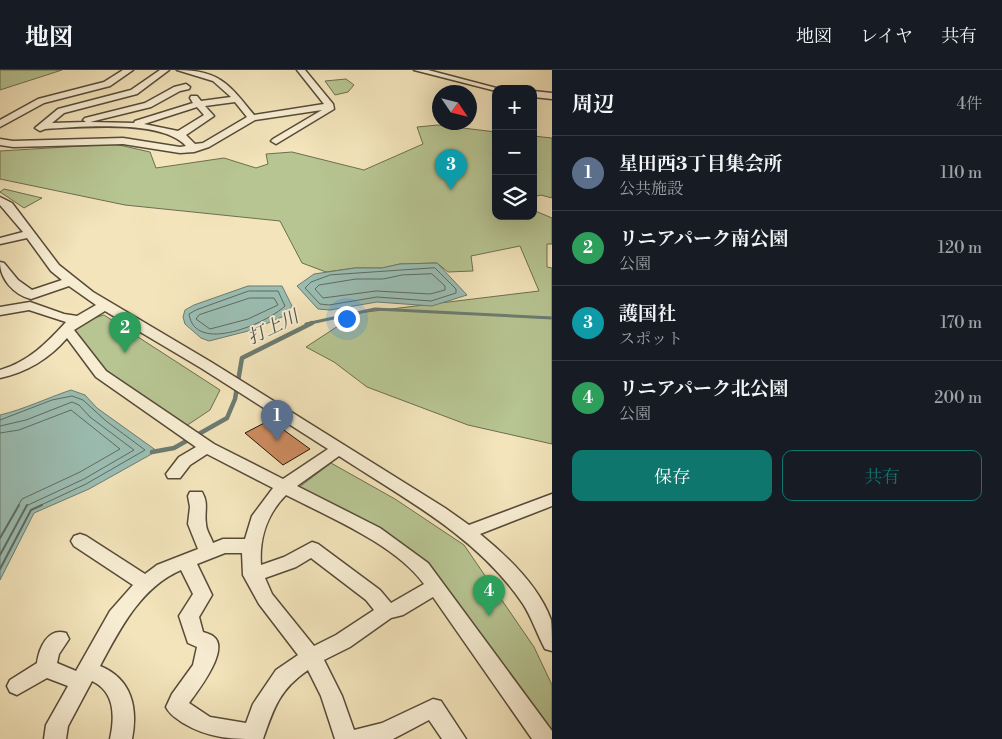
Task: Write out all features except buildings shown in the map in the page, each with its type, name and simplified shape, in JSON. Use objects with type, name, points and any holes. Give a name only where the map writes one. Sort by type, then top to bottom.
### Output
[{"type":"street","points":[[0,124],[41,101],[108,84],[129,70]]},
{"type":"street","points":[[163,81],[165,70]]},
{"type":"street","points":[[181,70],[210,74],[228,87],[252,118]]},
{"type":"street","points":[[301,70],[330,106]]},
{"type":"street","points":[[418,70],[492,88]]},
{"type":"street","points":[[32,143],[42,126],[61,111],[134,92],[163,81],[186,87],[209,116],[180,134]]},
{"type":"street","points":[[81,125],[85,121],[148,105],[177,89],[186,87]]},
{"type":"street","points":[[537,94],[552,96]]},
{"type":"street","points":[[132,126],[198,104],[237,99]]},
{"type":"street","points":[[0,142],[123,142],[168,150],[194,149],[213,142],[252,118],[330,106]]},
{"type":"street","points":[[276,142],[331,109],[330,106]]},
{"type":"street","points":[[42,126],[132,126],[180,134],[194,149]]},
{"type":"street","points":[[2,203],[30,234],[55,268],[70,282],[339,449],[468,532],[502,564],[530,599],[552,643]]},
{"type":"street","points":[[0,241],[30,234]]},
{"type":"street","points":[[0,266],[32,300],[73,324],[101,374],[208,448],[286,486],[374,533],[422,568],[545,739]]},
{"type":"street","points":[[0,311],[32,300],[70,282]]},
{"type":"street","points":[[0,374],[15,370],[48,351],[73,324],[106,305]]},
{"type":"street","points":[[174,474],[193,454],[208,448]]},
{"type":"street","points":[[339,449],[277,494],[260,518],[250,546],[252,575],[259,591],[311,657],[325,682],[346,739]]},
{"type":"street","points":[[196,496],[199,507],[197,524],[208,552]]},
{"type":"street","points":[[468,532],[552,500]]},
{"type":"street","points":[[80,541],[146,584]]},
{"type":"street","points":[[55,739],[57,725],[117,616],[146,584],[164,570],[223,546],[250,546]]},
{"type":"street","points":[[252,575],[290,562],[312,549],[373,595],[387,611]]},
{"type":"street","points":[[186,560],[203,595],[189,616],[194,637],[208,643],[203,668],[179,700],[177,707],[206,726],[253,737],[261,711],[283,676],[311,657],[343,641],[387,611],[396,610],[436,586]]},
{"type":"street","points":[[46,668],[48,651],[59,639]]},
{"type":"street","points":[[17,686],[46,668],[111,682],[120,695],[124,725],[121,739]]},
{"type":"street","points":[[357,739],[386,732],[434,708],[454,739]]},
{"type":"green space","points":[[0,70],[62,70],[0,90]]},
{"type":"green space","points":[[346,79],[354,85],[348,92],[335,95],[325,81]]},
{"type":"green space","points":[[432,126],[432,130],[492,132],[492,220],[537,220],[537,212],[552,218],[552,244],[547,244],[547,267],[552,268],[552,444],[468,425],[367,387],[334,362],[306,347],[358,313],[539,291],[520,246],[471,256],[473,271],[448,272],[437,263],[400,264],[382,268],[355,268],[326,272],[302,263],[280,221],[125,205],[0,179],[0,151],[115,144],[150,152],[156,168],[224,158],[256,168],[268,164],[266,154],[292,152],[364,170],[423,144],[417,127]]},
{"type":"green space","points":[[537,136],[552,138],[552,198],[541,195],[537,196]]},
{"type":"green space","points":[[4,189],[42,198],[24,208],[0,192]]},
{"type":"green space","points":[[104,315],[220,390],[210,410],[186,426],[103,373],[73,332],[87,320]]},
{"type":"green space","points":[[331,463],[395,499],[464,545],[534,647],[552,685],[552,739],[443,585],[298,488]]},
{"type":"water","points":[[437,263],[467,295],[432,306],[377,302],[330,310],[318,309],[297,286],[314,274],[355,268],[382,268],[400,264]]},
{"type":"water","points":[[248,286],[282,286],[292,306],[284,316],[252,330],[209,341],[201,338],[185,324],[183,317],[185,310]]},
{"type":"water","points":[[71,390],[85,395],[97,408],[157,451],[89,489],[34,513],[0,580],[0,415]]},
{"type":"waterway","name":"打上川","points":[[306,324],[375,309],[552,318]]},
{"type":"waterway","name":"打上川","points":[[152,452],[174,448],[227,418],[235,399],[242,358],[312,323]]},
{"type":"place","name":"護国社","points":[[451,190]]},
{"type":"place","name":"リニアパーク南公園","points":[[125,353]]},
{"type":"place","name":"星田西3丁目集会所","points":[[277,441]]},
{"type":"place","name":"リニアパーク北公園","points":[[489,616]]}]
